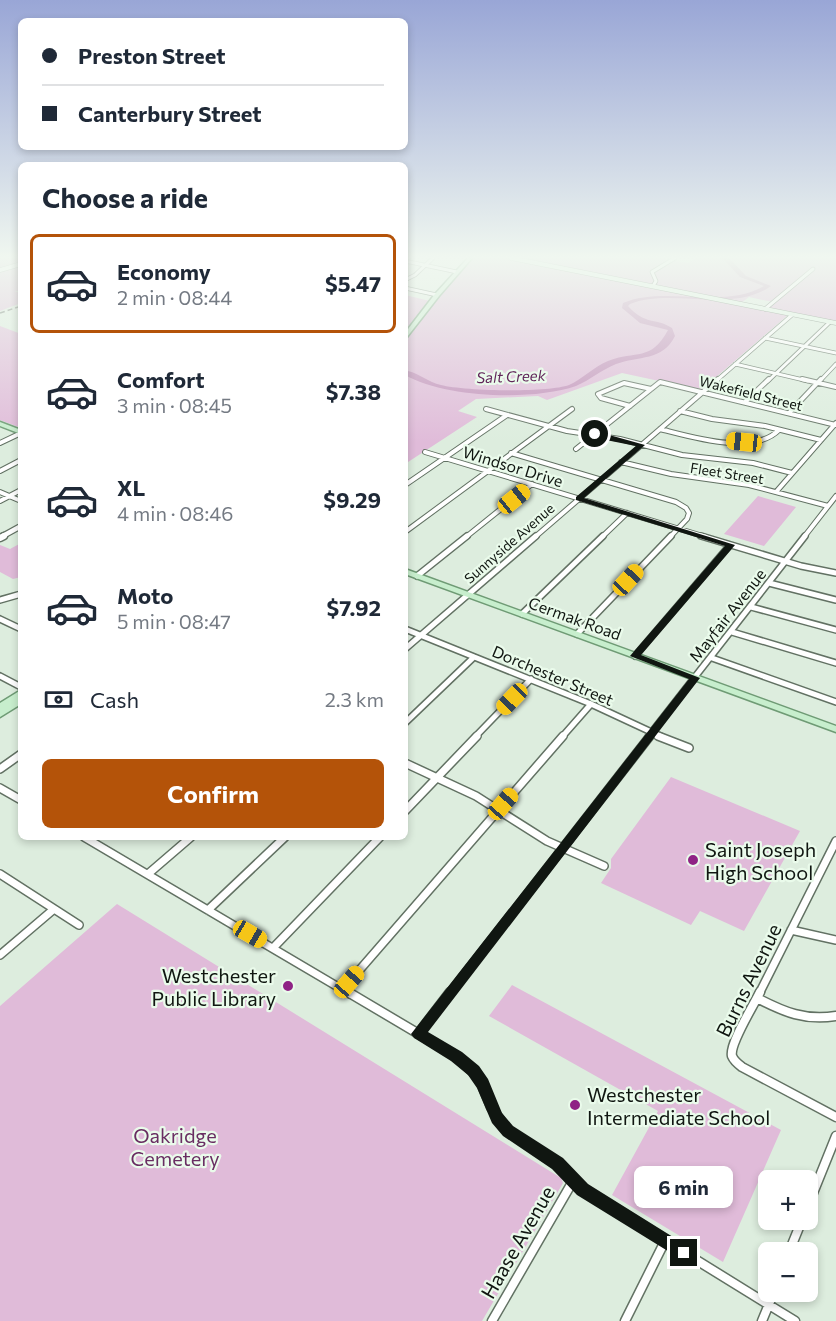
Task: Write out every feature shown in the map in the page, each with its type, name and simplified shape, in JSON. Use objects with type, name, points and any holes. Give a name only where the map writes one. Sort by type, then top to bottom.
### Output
[{"type":"main road","points":[[408,332],[418,320]]},
{"type":"main road","points":[[817,320],[836,323]]},
{"type":"main road","points":[[0,424],[18,431]]},
{"type":"main road","name":"Cermak Road","points":[[408,572],[836,729]]},
{"type":"main road","points":[[0,707],[18,695]]},
{"type":"main road","points":[[0,714],[18,702]]},
{"type":"street","name":"Sunnyside Avenue","points":[[408,646],[787,320]]},
{"type":"street","points":[[745,402],[830,322]]},
{"type":"street","points":[[765,338],[836,353]]},
{"type":"street","points":[[735,364],[836,387]]},
{"type":"street","points":[[789,413],[836,364]]},
{"type":"street","name":"Wakefield Street","points":[[651,389],[660,382],[836,424]]},
{"type":"street","points":[[630,406],[601,398],[598,394],[624,383],[651,389]]},
{"type":"street","points":[[576,449],[651,389]]},
{"type":"street","points":[[486,409],[548,426],[682,454],[753,463],[792,473]]},
{"type":"street","points":[[408,530],[572,409]]},
{"type":"street","points":[[680,411],[821,440]]},
{"type":"street","points":[[408,483],[507,415]]},
{"type":"street","points":[[776,492],[836,424]]},
{"type":"street","points":[[660,429],[692,437],[747,442],[765,441],[779,430]]},
{"type":"street","points":[[0,443],[18,434]]},
{"type":"street","name":"Windsor Drive","points":[[425,452],[785,562],[836,573]]},
{"type":"street","points":[[511,453],[669,500],[682,505],[689,513],[678,529],[577,634]]},
{"type":"street","points":[[0,471],[18,462]]},
{"type":"street","name":"Fleet Street","points":[[621,462],[663,473],[739,483],[828,506]]},
{"type":"street","points":[[417,576],[532,484]]},
{"type":"street","points":[[0,492],[18,500]]},
{"type":"street","points":[[0,501],[18,492]]},
{"type":"street","name":"Mayfair Avenue","points":[[418,1034],[836,496]]},
{"type":"street","points":[[522,614],[627,513]]},
{"type":"street","points":[[0,536],[18,527]]},
{"type":"street","points":[[635,656],[730,545]]},
{"type":"street","points":[[769,583],[836,600]]},
{"type":"street","points":[[0,600],[18,595]]},
{"type":"street","points":[[751,607],[836,630]]},
{"type":"street","points":[[0,619],[18,628]]},
{"type":"street","name":"Dorchester Street","points":[[408,630],[591,704],[651,733],[689,748]]},
{"type":"street","points":[[732,632],[836,663]]},
{"type":"street","points":[[408,720],[474,657]]},
{"type":"street","points":[[712,658],[836,702]]},
{"type":"street","points":[[0,676],[18,685]]},
{"type":"street","points":[[408,808],[531,679]]},
{"type":"street","points":[[343,989],[591,704]]},
{"type":"street","points":[[0,770],[18,756]]},
{"type":"street","points":[[408,764],[438,777],[499,809],[536,835],[604,866]]},
{"type":"street","points":[[0,788],[18,798]]},
{"type":"street","points":[[93,840],[469,1065],[482,1084],[501,1124],[514,1136],[558,1164],[583,1190],[795,1321]]},
{"type":"street","points":[[148,874],[188,840]]},
{"type":"street","points":[[208,910],[282,840]]},
{"type":"street","points":[[273,948],[377,840]]},
{"type":"street","name":"Burns Avenue","points":[[836,841],[732,1051],[734,1062],[836,1117]]},
{"type":"street","points":[[1,876],[79,925]]},
{"type":"street","points":[[0,955],[54,909]]},
{"type":"street","points":[[791,930],[836,940]]},
{"type":"street","points":[[757,998],[800,1018],[818,1019],[836,1016]]},
{"type":"street","points":[[818,1181],[836,1136]]},
{"type":"street","name":"Haase Avenue","points":[[492,1321],[573,1181]]},
{"type":"street","points":[[625,1321],[664,1241]]},
{"type":"street","points":[[762,1321],[769,1302]]},
{"type":"green space","points":[[408,320],[415,320],[408,329]]},
{"type":"green space","points":[[421,320],[783,320],[701,390],[622,373],[547,400],[538,396],[476,399],[458,411],[477,417],[408,462],[408,337]]},
{"type":"green space","points":[[0,326],[18,333],[18,427],[0,420]]},
{"type":"green space","points":[[758,496],[796,507],[764,546],[724,534]]},
{"type":"green space","points":[[0,545],[10,549],[18,545],[18,578],[13,579],[0,572]]},
{"type":"green space","points":[[671,777],[800,831],[744,931],[700,911],[691,925],[601,883],[611,868],[611,859]]},
{"type":"green space","name":"Oakridge Cemetery","points":[[117,904],[561,1178],[563,1183],[482,1321],[0,1321],[0,1006]]},
{"type":"green space","points":[[512,985],[781,1130],[763,1170],[758,1170],[758,1182],[723,1262],[612,1195],[658,1111],[489,1016]]},
{"type":"shaded area","points":[[636,320],[647,320],[666,325],[672,328],[675,336],[664,350],[657,354],[616,364],[576,386],[558,391],[513,395],[466,393],[422,383],[408,376],[408,371],[436,384],[468,389],[558,388],[579,380],[608,361],[649,351],[662,340],[668,330],[640,323]]},
{"type":"place","name":"Saint Joseph High School","points":[[693,860]]},
{"type":"place","name":"Westchester Public Library","points":[[288,986]]},
{"type":"place","name":"Westchester Intermediate School","points":[[575,1105]]},
{"type":"route","points":[[595,434],[642,445],[578,498],[730,545],[635,656],[695,678],[418,1034],[456,1056],[474,1070],[497,1118],[514,1136],[558,1164],[583,1190],[684,1253]]},
{"type":"water label","name":"Salt Creek","points":[[511,376]]}]
